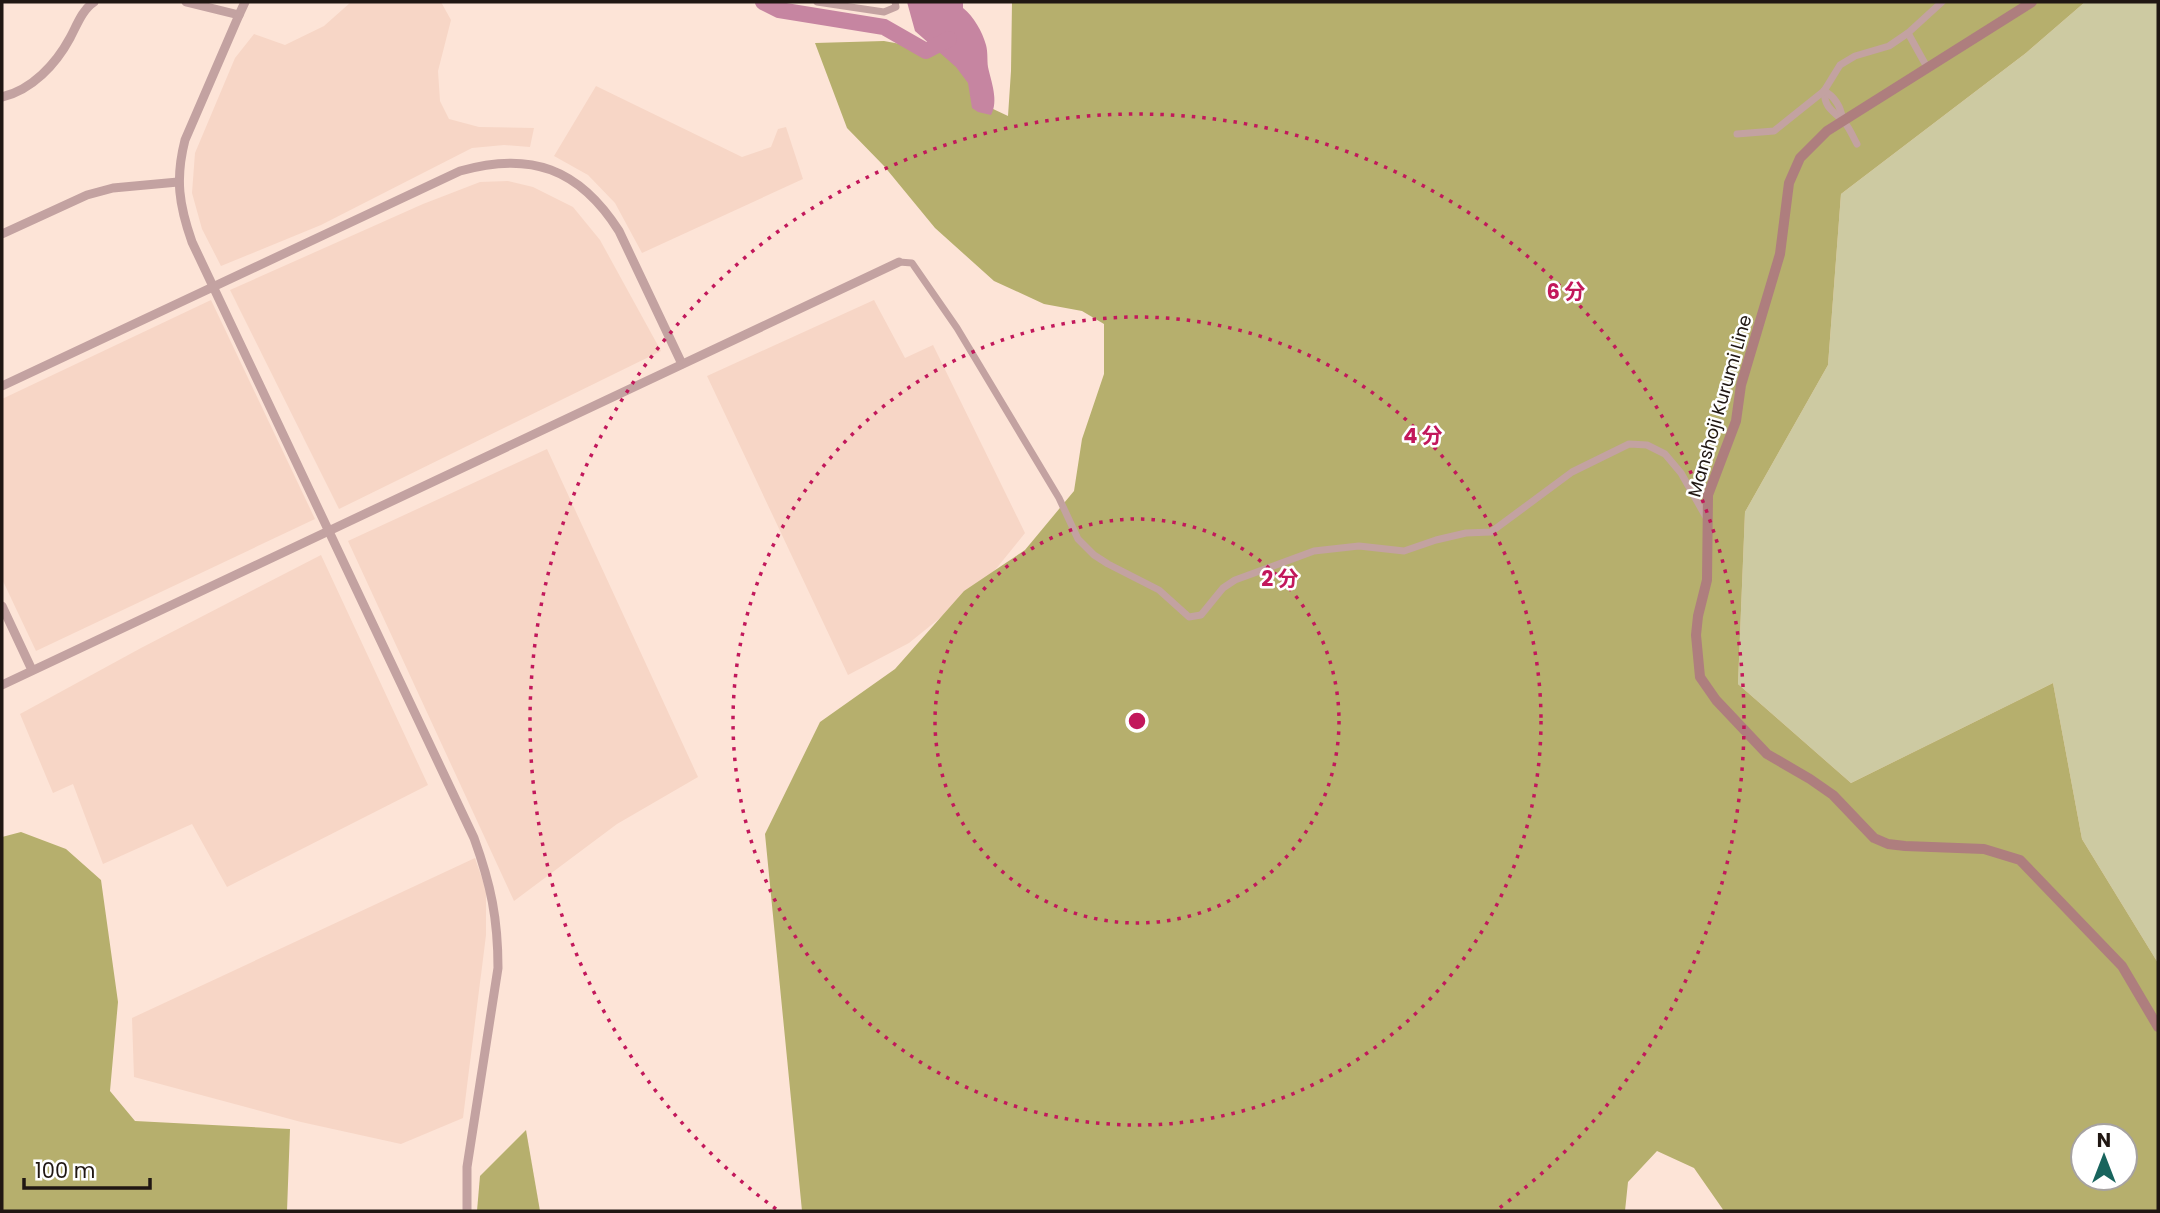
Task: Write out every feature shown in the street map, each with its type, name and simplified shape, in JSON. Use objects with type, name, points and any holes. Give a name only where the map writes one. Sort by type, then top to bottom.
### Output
[{"type":"main road","name":"Manshoji Kurumi Line","points":[[2032,2],[1843,121],[1814,142],[1794,170],[1789,183],[1780,254],[1741,385],[1736,421],[1708,495],[1707,580],[1698,617],[1697,655],[1700,677],[1716,701],[1767,754],[1833,795],[1874,838],[1888,844],[1905,846],[1984,849],[2020,860],[2122,966],[2158,1027]]},
{"type":"street","points":[[2,97],[32,83],[49,67],[64,50],[87,6],[94,2]]},
{"type":"street","points":[[186,2],[239,15]]},
{"type":"street","points":[[245,2],[185,140],[178,182],[182,213],[213,287],[474,838],[491,887],[498,968],[467,1167],[467,1211]]},
{"type":"street","points":[[817,2],[884,12],[897,7],[895,2]]},
{"type":"street","points":[[1737,134],[1774,131],[1824,91],[1840,65],[1889,46],[1908,33],[1942,2]]},
{"type":"street","points":[[1908,33],[1928,69]]},
{"type":"street","points":[[1824,91],[1824,99],[1834,116],[1843,121],[1857,144]]},
{"type":"street","points":[[2,386],[460,171],[486,163],[509,161],[535,164],[562,174],[607,212],[619,231],[682,364]]},
{"type":"street","points":[[2,234],[87,195],[113,188],[178,182]]},
{"type":"street","points":[[2,685],[900,262],[912,262],[957,328],[1059,498],[1077,538],[1094,555],[1108,564],[1159,590],[1189,617],[1201,615],[1223,588],[1235,580],[1314,551],[1359,546],[1404,551],[1466,533],[1491,532],[1572,472],[1629,444],[1647,444],[1665,454],[1681,473],[1706,517]]},
{"type":"street","points":[[2,606],[32,670]]},
{"type":"shaded area","points":[[351,2],[441,2],[451,20],[438,71],[440,101],[449,119],[479,127],[534,128],[530,147],[504,145],[472,148],[321,225],[221,266],[202,229],[192,193],[195,153],[235,58],[254,34],[285,45],[324,26]]},
{"type":"shaded area","points":[[907,2],[963,2],[963,8],[977,25],[986,45],[994,97],[991,115],[972,108],[968,83],[956,67],[915,31]]},
{"type":"shaded area","points":[[1012,2],[2085,2],[2026,53],[1841,194],[1828,365],[1745,512],[1738,684],[1851,783],[2053,683],[2082,839],[2158,963],[2158,1211],[1724,1211],[1694,1168],[1657,1151],[1628,1182],[1625,1211],[802,1211],[765,834],[820,722],[895,669],[964,591],[1025,550],[1074,491],[1082,439],[1104,374],[1104,324],[1082,311],[1044,304],[994,281],[935,228],[884,166],[847,128],[815,43],[884,41],[944,52],[969,64],[991,108],[1008,116]]},
{"type":"shaded area","points":[[2085,2],[2158,2],[2158,963],[2082,839],[2053,683],[1851,783],[1738,684],[1745,512],[1828,365],[1841,194],[2026,53]]},
{"type":"shaded area","points":[[596,86],[742,157],[771,147],[778,129],[786,127],[803,179],[642,253],[615,203],[588,175],[554,156]]},
{"type":"shaded area","points":[[508,181],[533,187],[573,207],[600,240],[661,351],[339,509],[230,290],[423,204],[480,182]]},
{"type":"shaded area","points":[[211,300],[315,519],[36,651],[2,579],[2,399]]},
{"type":"shaded area","points":[[874,300],[905,358],[933,345],[1025,533],[987,580],[909,643],[848,675],[707,376]]},
{"type":"shaded area","points":[[547,449],[698,777],[617,824],[514,901],[348,541]]},
{"type":"shaded area","points":[[321,555],[428,785],[227,887],[192,824],[103,864],[73,784],[53,793],[20,714]]},
{"type":"shaded area","points":[[21,832],[66,849],[101,880],[118,1002],[110,1091],[135,1121],[290,1129],[287,1211],[2,1211],[2,837]]},
{"type":"shaded area","points":[[475,858],[486,890],[486,935],[463,1118],[401,1144],[301,1122],[134,1077],[132,1018]]},
{"type":"shaded area","points":[[526,1130],[540,1211],[477,1211],[480,1176]]},
{"type":"waterway","points":[[763,2],[779,10],[884,27],[926,51],[949,39]]}]
